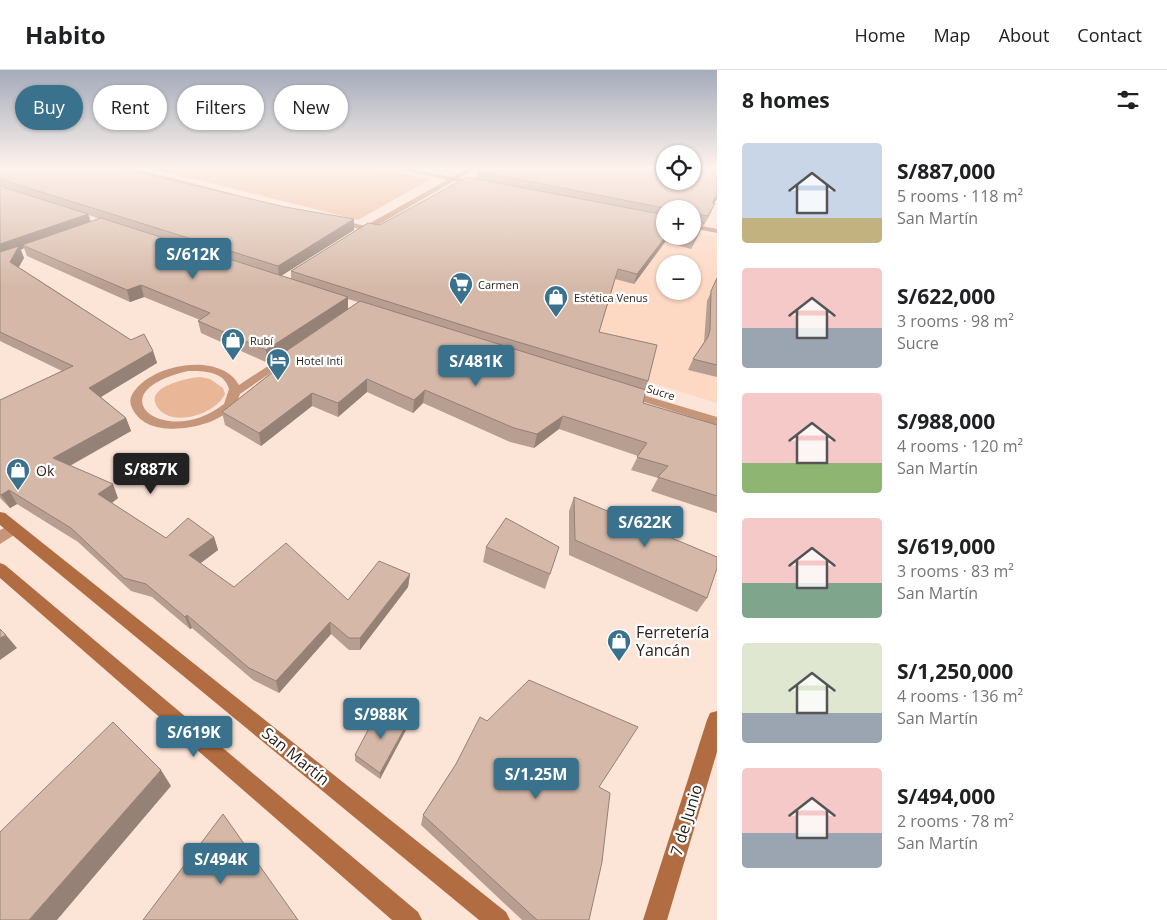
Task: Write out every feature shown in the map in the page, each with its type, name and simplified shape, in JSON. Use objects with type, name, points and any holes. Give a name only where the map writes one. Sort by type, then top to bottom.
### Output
[{"type":"main road","name":"San Martín","points":[[5,528],[498,920]]},
{"type":"main road","points":[[0,569],[410,920]]},
{"type":"main road","name":"7 de Junio","points":[[655,920],[717,720]]},
{"type":"street","points":[[348,239],[402,208]]},
{"type":"street","points":[[332,220],[365,228]]},
{"type":"street","points":[[701,228],[717,231]]},
{"type":"street","points":[[236,392],[234,383],[222,373],[203,368],[188,368],[172,371],[153,380],[138,393],[136,403],[139,412],[147,419],[161,424],[195,423],[211,418],[224,410],[233,401],[236,392],[301,347]]},
{"type":"street","name":"Sucre","points":[[613,389],[717,421]]},
{"type":"shaded area","points":[[308,208],[380,208],[358,220]]},
{"type":"shaded area","points":[[701,234],[717,237],[717,403],[624,374],[490,338],[656,241],[656,245],[701,245]]},
{"type":"shaded area","points":[[200,377],[210,379],[223,388],[225,394],[213,407],[194,416],[183,418],[165,414],[158,408],[155,401],[156,394],[161,389],[186,379]]},
{"type":"building","points":[[0,208],[68,208],[88,214],[0,244]]},
{"type":"building","points":[[92,208],[289,208],[354,219],[278,266]]},
{"type":"building","points":[[411,208],[627,208],[656,213],[656,245],[659,245],[637,274],[618,269],[599,332],[657,345],[648,381],[291,271],[368,223],[380,225]]},
{"type":"building","points":[[701,208],[712,208],[708,216],[701,215]]},
{"type":"building","points":[[101,218],[348,297],[266,350],[198,321],[210,313],[141,285],[127,290],[22,245]]},
{"type":"building","points":[[19,246],[10,262],[131,340],[144,334],[153,351],[89,388],[126,418],[53,458],[113,484],[98,494],[166,538],[188,518],[214,537],[189,555],[234,587],[286,543],[348,600],[379,561],[410,574],[360,638],[349,638],[330,622],[276,681],[249,668],[187,615],[185,617],[146,584],[124,578],[71,528],[9,490],[0,494],[0,400],[73,366],[0,332],[0,252]]},
{"type":"building","points":[[717,278],[717,365],[693,359],[708,337],[710,330],[711,291]]},
{"type":"building","points":[[360,301],[646,390],[643,403],[717,425],[717,496],[658,477],[668,466],[637,457],[647,443],[563,416],[537,434],[514,428],[425,390],[414,400],[367,379],[338,403],[312,393],[259,433],[222,412],[288,360],[279,356]]},
{"type":"building","points":[[574,497],[717,557],[717,568],[707,598],[575,540]]},
{"type":"building","points":[[506,518],[559,547],[550,574],[486,547]]},
{"type":"building","points":[[0,629],[6,635],[0,638]]},
{"type":"building","points":[[529,680],[638,727],[599,787],[610,793],[602,862],[589,920],[537,920],[423,815],[456,764],[480,717],[487,721]]},
{"type":"building","points":[[379,709],[408,722],[380,773],[355,755]]},
{"type":"building","points":[[113,722],[161,770],[29,920],[0,920],[0,832]]},
{"type":"building","points":[[223,814],[298,920],[143,920]]},
{"type":"place","name":"Carmen","points":[[461,305]]},
{"type":"place","name":"Estética Venus","points":[[556,318]]},
{"type":"place","name":"Rubí","points":[[233,361]]},
{"type":"place","name":"Hotel Inti","points":[[278,381]]},
{"type":"place","name":"Ok","points":[[18,491]]},
{"type":"place","name":"Ferretería Yancán","points":[[619,662]]}]
